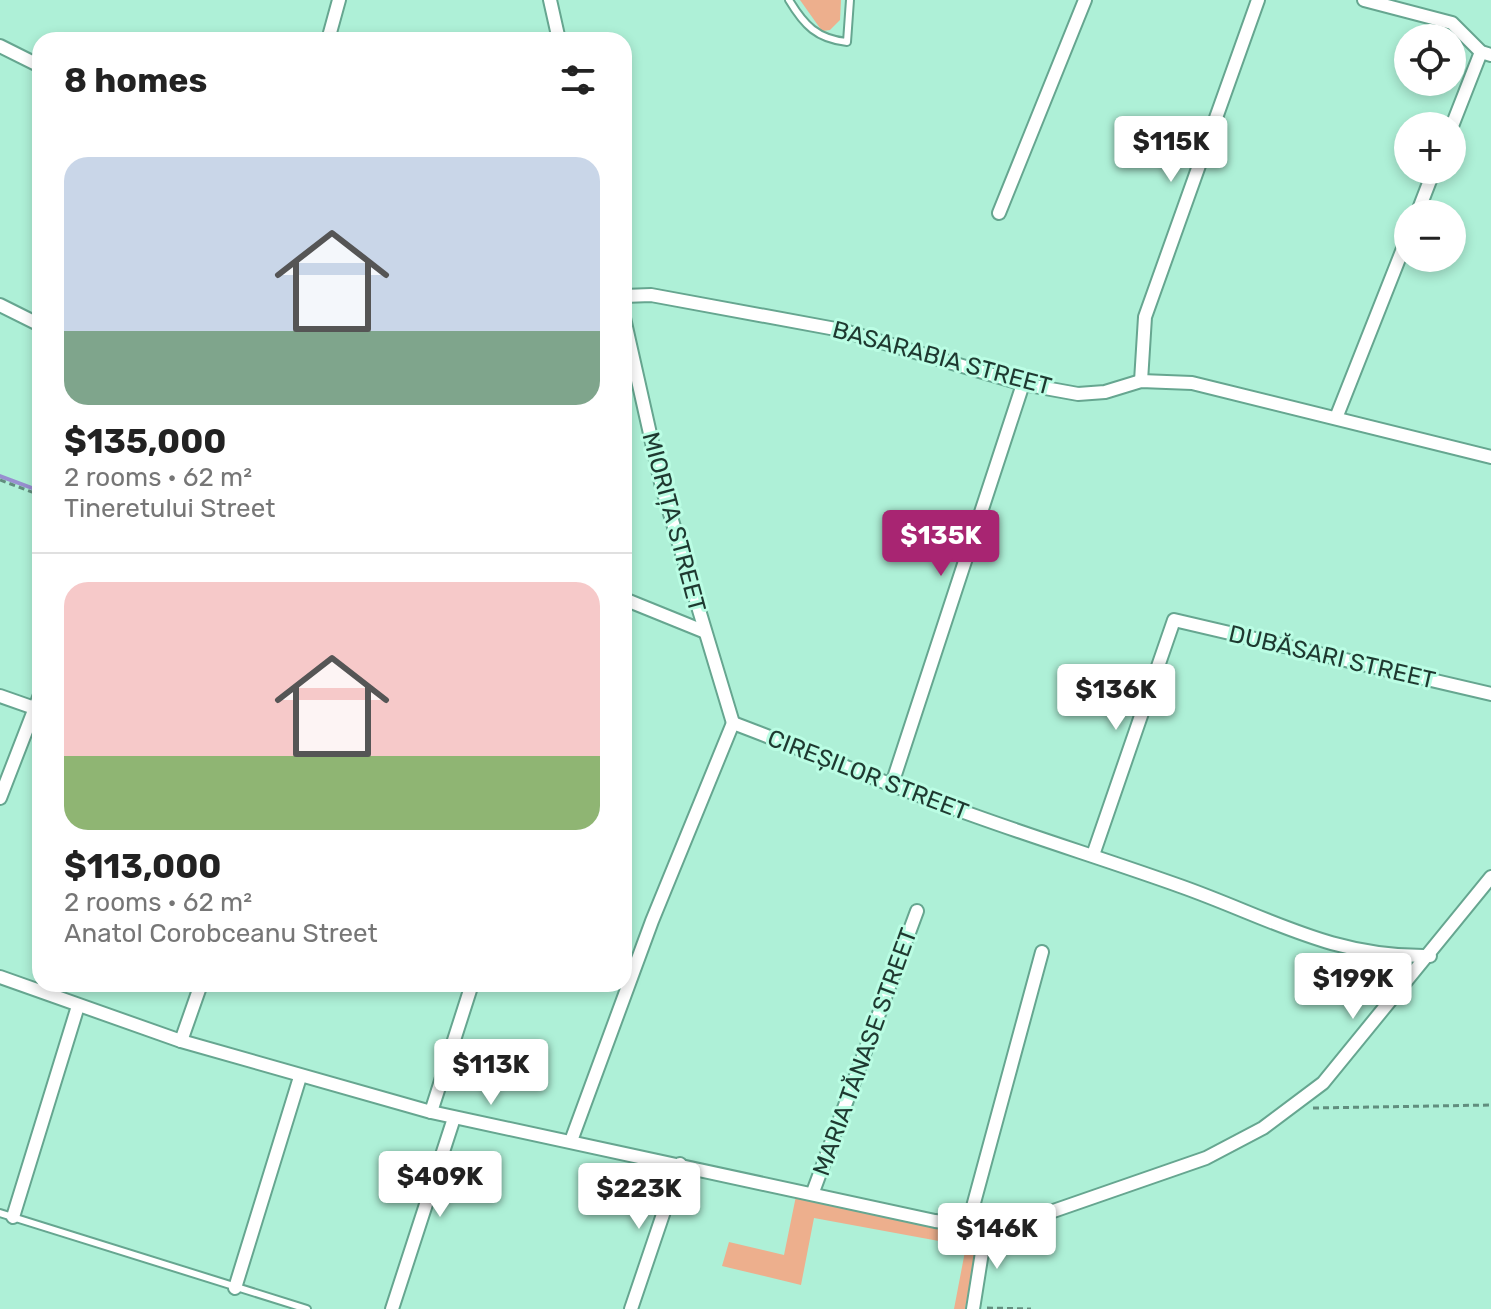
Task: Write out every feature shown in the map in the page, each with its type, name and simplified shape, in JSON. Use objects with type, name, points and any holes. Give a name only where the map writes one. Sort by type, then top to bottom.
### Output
[{"type":"street","points":[[330,32],[339,0]]},
{"type":"street","points":[[550,0],[557,32]]},
{"type":"street","points":[[999,213],[1085,0]]},
{"type":"street","points":[[1141,381],[1145,317],[1258,0]]},
{"type":"street","points":[[1364,0],[1452,23],[1486,53],[1459,112]]},
{"type":"street","points":[[0,46],[32,62]]},
{"type":"street","points":[[1336,418],[1394,271]]},
{"type":"street","name":"BASARABIA STREET","points":[[632,296],[651,295],[841,330],[1023,384],[1078,394],[1105,392],[1141,381],[1192,383],[1491,457]]},
{"type":"street","points":[[0,305],[32,321]]},
{"type":"street","name":"MIORIȚA STREET","points":[[632,353],[662,487],[733,723]]},
{"type":"street","points":[[632,372],[637,375]]},
{"type":"street","points":[[892,784],[1023,384]]},
{"type":"street","points":[[632,602],[703,631]]},
{"type":"street","name":"DUBĂSARI STREET","points":[[1093,855],[1174,620],[1491,694]]},
{"type":"street","points":[[0,696],[32,707]]},
{"type":"street","points":[[0,798],[32,721]]},
{"type":"street","points":[[632,975],[733,723]]},
{"type":"street","name":"CIREȘILOR STREET","points":[[733,723],[892,784],[1217,899],[1278,928],[1336,945],[1403,956],[1430,956]]},
{"type":"street","points":[[40,992],[181,1041],[454,1118],[813,1192],[935,1221],[986,1227],[1036,1217],[1206,1158],[1263,1128],[1323,1083],[1430,956],[1491,877]]},
{"type":"street","name":"MARIA TĂNASE STREET","points":[[813,1192],[917,911]]},
{"type":"street","points":[[968,1225],[1042,952]]},
{"type":"street","points":[[0,977],[32,989]]},
{"type":"street","points":[[181,1041],[198,992]]},
{"type":"street","points":[[431,1112],[467,992]]},
{"type":"street","points":[[571,1141],[626,992]]},
{"type":"street","points":[[13,1217],[78,1006]]},
{"type":"street","points":[[235,1288],[300,1077]]},
{"type":"street","points":[[392,1309],[454,1118]]},
{"type":"street","points":[[631,1309],[680,1164]]},
{"type":"street","points":[[973,1308],[986,1227]]},
{"type":"lane","points":[[789,0],[802,23],[816,34],[847,42],[850,0]]},
{"type":"lane","points":[[0,1213],[307,1309]]},
{"type":"path","points":[[0,480],[32,492]]},
{"type":"path","points":[[1290,1108],[1491,1105]]},
{"type":"path","points":[[973,1308],[1031,1309]]},
{"type":"shaded area","points":[[800,0],[841,0],[840,20],[830,30],[822,31]]},
{"type":"shaded area","points":[[796,1196],[979,1233],[965,1309],[954,1309],[966,1246],[814,1218],[801,1285],[722,1266],[729,1242],[784,1255]]},
{"type":"waterway","points":[[0,476],[32,488]]}]
